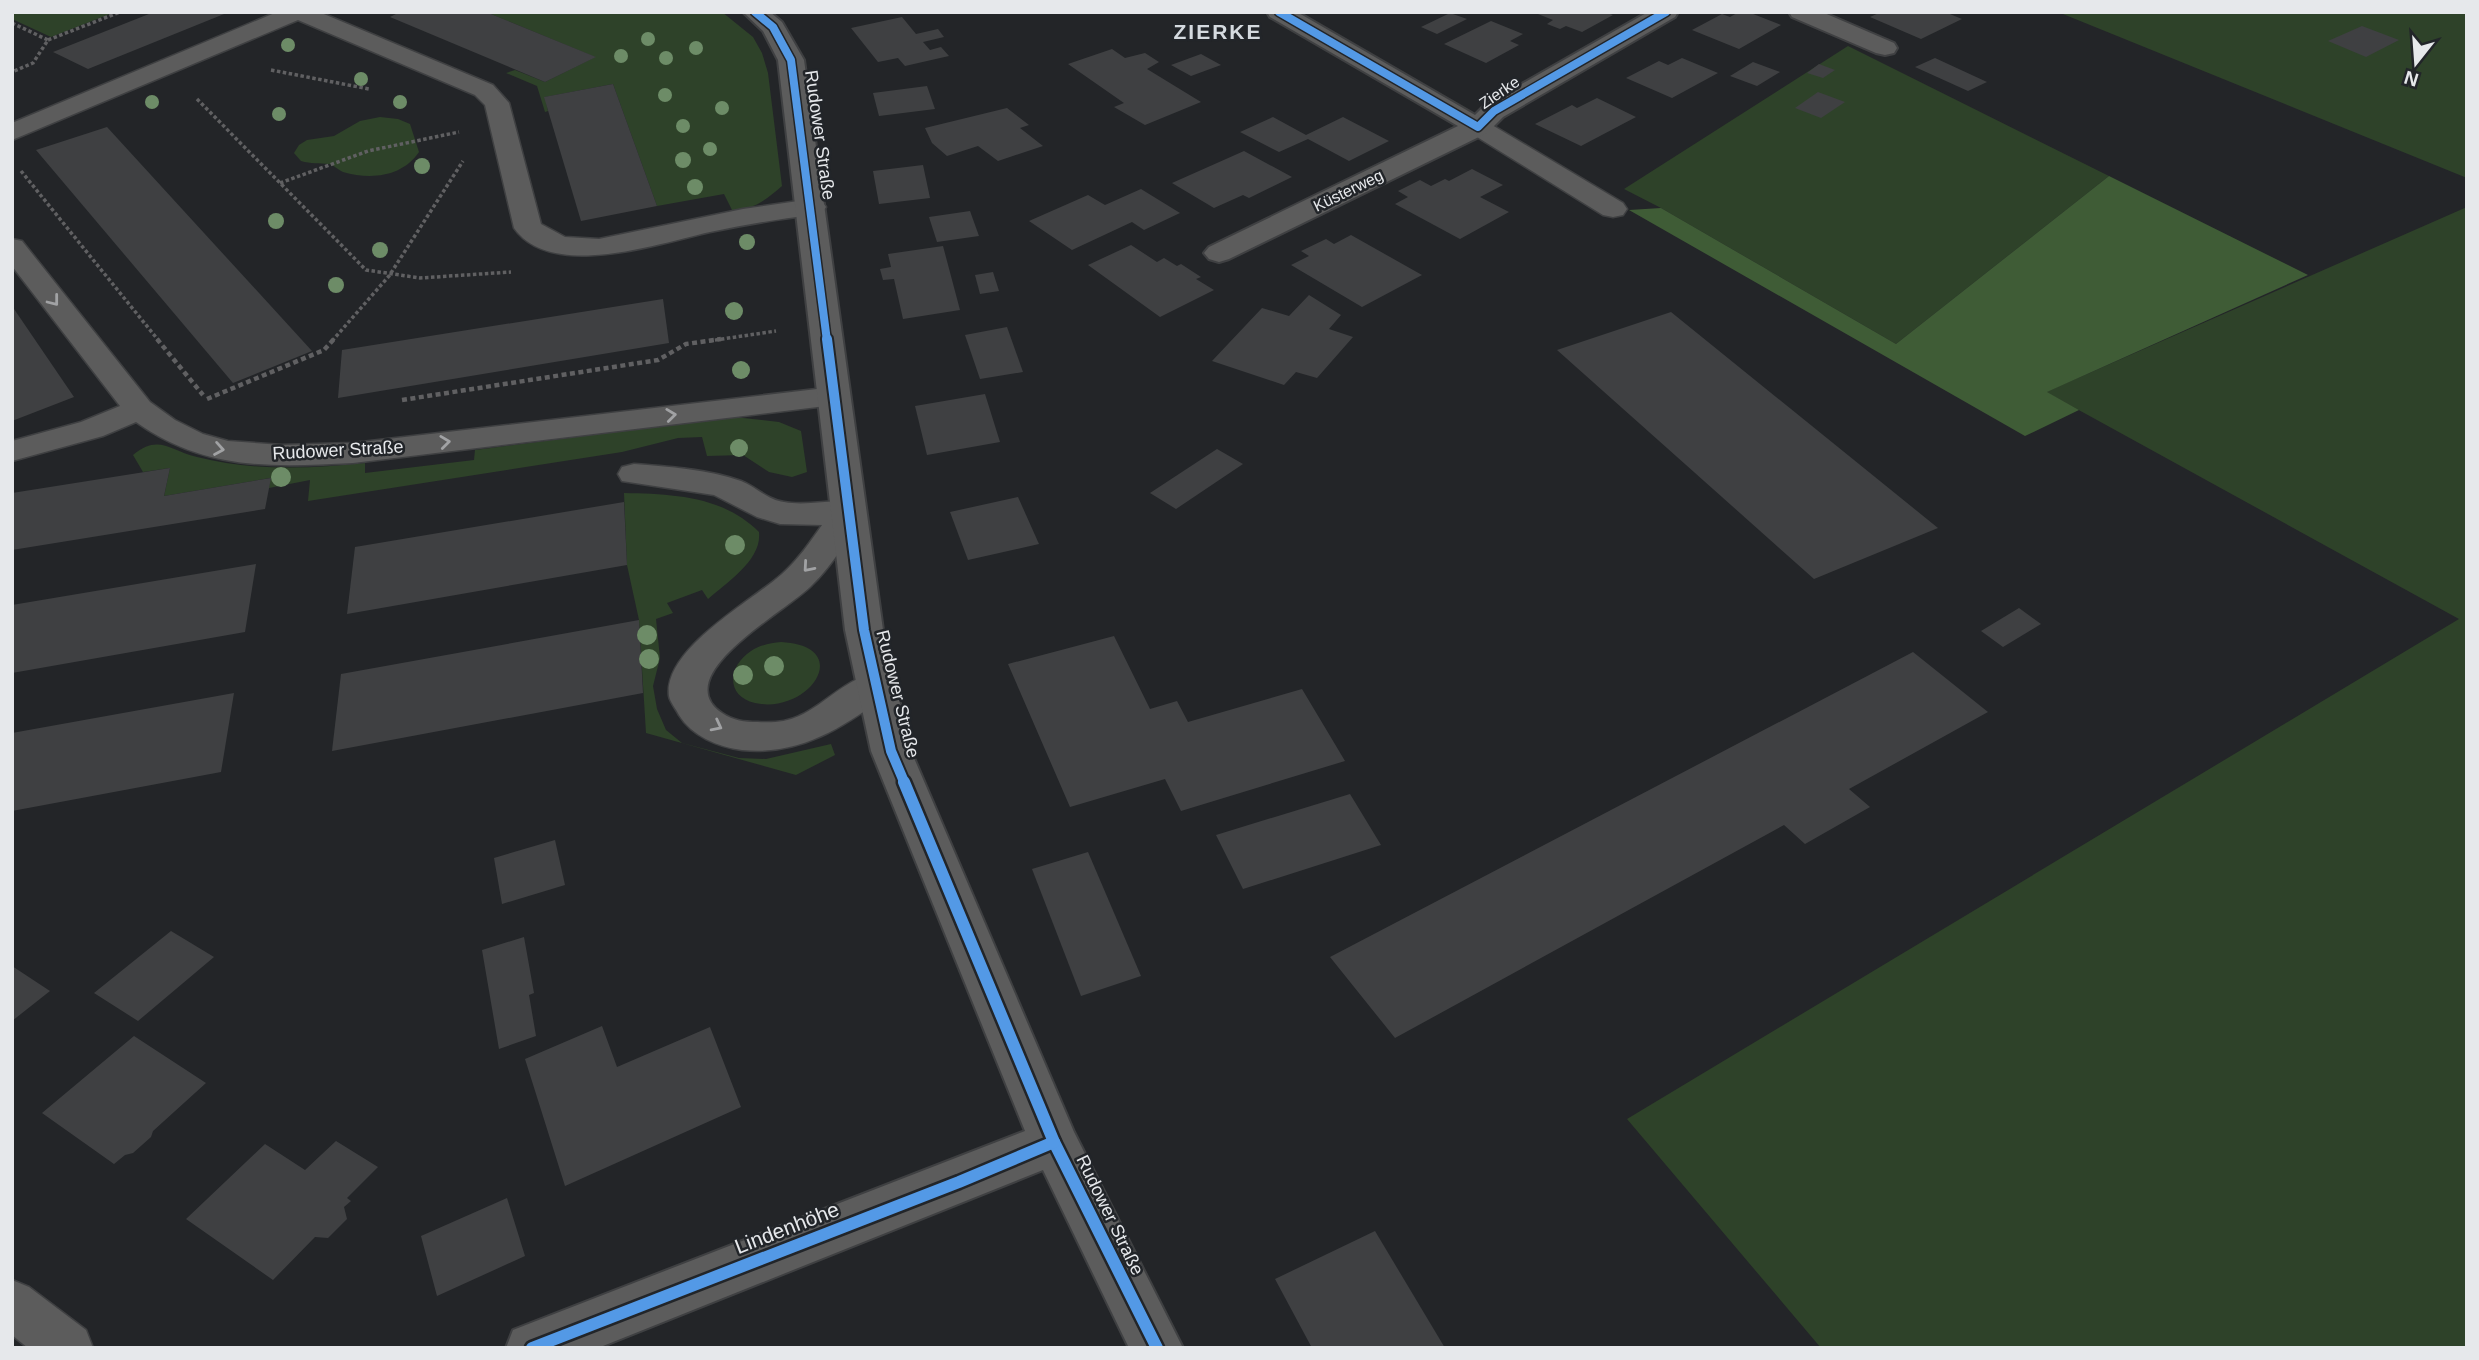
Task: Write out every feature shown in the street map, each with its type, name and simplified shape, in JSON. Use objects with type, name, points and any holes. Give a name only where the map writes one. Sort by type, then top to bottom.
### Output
[{"type":"street","name":"Rudower Straße","points":[[755,12],[773,27],[791,61],[812,207],[864,630],[891,751],[1054,1142],[1157,1348]]},
{"type":"street","name":"Zierke","points":[[1279,12],[1478,127],[1494,111],[1666,12]]},
{"type":"street","points":[[1801,12],[1885,48]]},
{"type":"street","name":"Küsterweg","points":[[1219,253],[1478,127]]},
{"type":"street","name":"Lindenhöhe","points":[[532,1348],[959,1182],[1054,1142]]},
{"type":"lane","name":"Rudower Straße","points":[[12,132],[298,12],[484,90],[497,103],[493,127],[528,228],[542,239],[562,245],[590,248],[760,213],[812,207]]},
{"type":"lane","name":"Zierke","points":[[1478,127],[1613,209]]},
{"type":"lane","name":"Rudower Straße","points":[[12,247],[139,409],[164,427],[211,448],[289,456],[354,453],[834,396]]},
{"type":"lane","points":[[12,451],[92,429],[139,409]]},
{"type":"lane","points":[[634,474],[668,477],[734,490],[759,506],[782,514],[803,516],[848,511]]},
{"type":"lane","points":[[848,511],[816,559],[795,583],[718,641],[693,668],[686,690],[692,708],[708,723],[736,736],[771,739],[802,731],[832,716],[875,685]]},
{"type":"lane","points":[[12,1304],[68,1348]]},
{"type":"path","points":[[12,72],[33,63],[48,40],[120,12]]},
{"type":"path","points":[[12,23],[48,40]]},
{"type":"path","points":[[262,67],[374,90]]},
{"type":"path","points":[[157,72],[182,84],[366,270],[390,276],[455,278],[574,262],[590,248]]},
{"type":"path","points":[[280,183],[346,156],[422,137],[493,127]]},
{"type":"path","points":[[206,399],[324,350],[390,276],[493,127]]},
{"type":"path","points":[[12,161],[206,399],[217,407]]},
{"type":"path","points":[[397,401],[658,360],[686,344],[826,324]]},
{"type":"green space","points":[[12,12],[115,12],[51,37],[12,19]]},
{"type":"green space","points":[[486,12],[722,12],[753,37],[762,53],[768,73],[782,186],[760,203],[733,212],[724,194],[657,206],[613,84],[545,97],[548,111],[545,112],[537,86],[506,73],[515,70],[545,82],[595,57]]},
{"type":"green space","points":[[2058,12],[2467,12],[2467,178]]},
{"type":"green space","points":[[1848,46],[2109,176],[1896,344],[1624,189]]},
{"type":"green space","points":[[380,117],[398,119],[410,124],[419,152],[404,167],[395,171],[364,176],[343,172],[329,164],[301,161],[294,153],[299,145],[307,140],[334,136],[360,121]]},
{"type":"green space","points":[[2109,176],[2308,275],[2047,392],[2079,410],[2025,436],[1629,210],[1661,208],[1896,344]]},
{"type":"green space","points":[[2467,207],[2467,1348],[1821,1348],[1627,1119],[2459,619],[2046,392]]},
{"type":"green space","points":[[734,417],[779,422],[801,431],[807,472],[792,477],[769,472],[743,455],[707,456],[702,437],[678,438],[622,452],[308,501],[310,480],[269,488],[270,478],[164,496],[170,468],[143,472],[133,455],[150,445],[157,445],[217,462],[259,467],[323,467],[365,463],[365,473],[474,460],[475,450]]},
{"type":"green space","points":[[624,493],[696,499],[730,511],[759,532],[755,552],[749,561],[708,599],[702,590],[667,603],[673,613],[656,619],[660,658],[653,686],[657,709],[666,730],[682,743],[739,758],[766,759],[831,744],[835,755],[796,775],[646,733],[639,620],[627,565]]},
{"type":"green space","points":[[781,642],[804,646],[816,655],[820,666],[816,678],[807,690],[792,699],[775,704],[755,703],[738,694],[734,687],[734,672],[743,657],[754,649]]},
{"type":"building","points":[[154,12],[229,12],[88,69],[53,52]]},
{"type":"building","points":[[400,12],[486,12],[596,57],[545,82],[390,17]]},
{"type":"building","points":[[1533,12],[1604,12],[1613,15],[1582,32],[1566,26],[1560,29],[1547,24],[1553,20]]},
{"type":"building","points":[[1739,12],[1748,12],[1781,25],[1739,49],[1692,30],[1722,14],[1730,17]]},
{"type":"building","points":[[1881,12],[1945,12],[1962,19],[1921,39],[1870,17]]},
{"type":"building","points":[[1450,13],[1467,19],[1437,34],[1421,27]]},
{"type":"building","points":[[902,17],[916,34],[938,29],[944,37],[923,42],[930,50],[941,47],[949,56],[905,66],[898,58],[878,62],[851,28]]},
{"type":"building","points":[[1491,21],[1523,34],[1510,41],[1519,45],[1486,63],[1444,44]]},
{"type":"building","points":[[2362,26],[2399,40],[2366,57],[2328,41]]},
{"type":"building","points":[[1112,49],[1125,58],[1145,53],[1159,62],[1147,69],[1201,102],[1145,125],[1114,107],[1124,103],[1068,64]]},
{"type":"building","points":[[1201,54],[1221,65],[1191,76],[1171,65]]},
{"type":"building","points":[[1682,58],[1718,73],[1672,98],[1626,78],[1659,61],[1668,65]]},
{"type":"building","points":[[1935,58],[1987,82],[1968,91],[1915,67]]},
{"type":"building","points":[[1753,62],[1780,72],[1757,86],[1730,76]]},
{"type":"building","points":[[1819,64],[1835,70],[1823,78],[1807,73]]},
{"type":"building","points":[[613,84],[657,206],[581,221],[544,97]]},
{"type":"building","points":[[927,86],[935,109],[879,116],[873,93]]},
{"type":"building","points":[[1818,92],[1845,102],[1821,118],[1795,108]]},
{"type":"building","points":[[1597,98],[1636,117],[1581,146],[1535,124],[1572,105],[1577,108]]},
{"type":"building","points":[[1007,108],[1029,125],[1020,128],[1043,146],[998,161],[978,146],[947,156],[932,143],[925,128]]},
{"type":"building","points":[[1273,117],[1306,135],[1343,117],[1389,141],[1349,161],[1308,139],[1279,152],[1240,132]]},
{"type":"building","points":[[107,127],[312,351],[233,383],[36,150]]},
{"type":"building","points":[[1244,151],[1292,177],[1249,198],[1243,195],[1214,208],[1172,183]]},
{"type":"building","points":[[923,165],[930,198],[879,204],[873,171]]},
{"type":"building","points":[[1472,169],[1503,185],[1480,197],[1509,212],[1460,239],[1395,204],[1408,197],[1398,191],[1420,180],[1431,186],[1445,179],[1449,181]]},
{"type":"building","points":[[1141,189],[1180,213],[1144,230],[1132,222],[1072,250],[1029,221],[1088,195],[1105,205]]},
{"type":"building","points":[[970,211],[979,236],[937,242],[929,217]]},
{"type":"building","points":[[1351,235],[1422,275],[1362,307],[1291,265],[1309,256],[1301,251],[1326,239],[1334,244]]},
{"type":"building","points":[[1131,245],[1157,262],[1164,258],[1177,266],[1181,264],[1201,277],[1196,279],[1214,290],[1160,317],[1088,265]]},
{"type":"building","points":[[943,246],[960,310],[903,319],[894,279],[883,280],[880,269],[891,267],[888,254]]},
{"type":"building","points":[[993,272],[999,291],[980,294],[975,275]]},
{"type":"building","points":[[1309,295],[1341,315],[1329,329],[1353,337],[1317,378],[1296,372],[1284,385],[1212,361],[1262,308],[1289,316]]},
{"type":"building","points":[[663,299],[669,343],[338,398],[342,350]]},
{"type":"building","points":[[12,306],[74,397],[12,421]]},
{"type":"building","points":[[1671,312],[1938,528],[1814,579],[1557,350]]},
{"type":"building","points":[[1007,327],[1023,372],[980,379],[965,335]]},
{"type":"building","points":[[985,394],[1000,442],[927,455],[915,406]]},
{"type":"building","points":[[1217,449],[1243,464],[1176,509],[1150,493]]},
{"type":"building","points":[[170,468],[164,496],[271,478],[265,509],[12,550],[12,493]]},
{"type":"building","points":[[1018,497],[1039,544],[968,560],[950,512]]},
{"type":"building","points":[[624,502],[627,565],[347,614],[355,547]]},
{"type":"building","points":[[256,564],[245,632],[12,673],[12,605]]},
{"type":"building","points":[[2019,608],[2041,624],[2003,647],[1981,631]]},
{"type":"building","points":[[639,620],[643,693],[332,751],[341,674]]},
{"type":"building","points":[[1114,636],[1150,709],[1177,701],[1188,722],[1302,689],[1345,761],[1181,811],[1165,779],[1070,807],[1008,664]]},
{"type":"building","points":[[1913,652],[1988,712],[1849,789],[1870,807],[1805,844],[1784,825],[1395,1038],[1330,957]]},
{"type":"building","points":[[234,693],[221,772],[12,811],[12,733]]},
{"type":"building","points":[[1350,794],[1381,845],[1243,889],[1216,835]]},
{"type":"building","points":[[555,840],[565,885],[502,904],[494,858]]},
{"type":"building","points":[[1088,852],[1141,976],[1081,996],[1032,869]]},
{"type":"building","points":[[171,931],[214,957],[138,1021],[94,993]]},
{"type":"building","points":[[524,937],[534,993],[529,995],[536,1036],[499,1049],[482,950]]},
{"type":"building","points":[[12,966],[50,991],[12,1021]]},
{"type":"building","points":[[602,1026],[617,1067],[710,1027],[741,1107],[565,1186],[525,1059]]},
{"type":"building","points":[[134,1036],[206,1083],[133,1153],[125,1155],[114,1164],[42,1113]]},
{"type":"building","points":[[336,1141],[378,1167],[347,1198],[351,1201],[344,1207],[347,1219],[328,1238],[315,1237],[273,1280],[186,1219],[265,1144],[305,1170]]},
{"type":"building","points":[[507,1198],[525,1256],[437,1296],[421,1236]]},
{"type":"building","points":[[1375,1231],[1445,1348],[1312,1348],[1275,1279]]},
{"type":"cycle path","points":[[755,12],[773,27],[791,60],[864,630],[891,751],[1054,1142],[1157,1348]]},
{"type":"cycle path","points":[[1279,12],[1478,127],[1494,111],[1666,12]]},
{"type":"cycle path","points":[[532,1348],[959,1182],[1054,1142]]},
{"type":"district","name":"ZIERKE","points":[[1218,32]]}]
